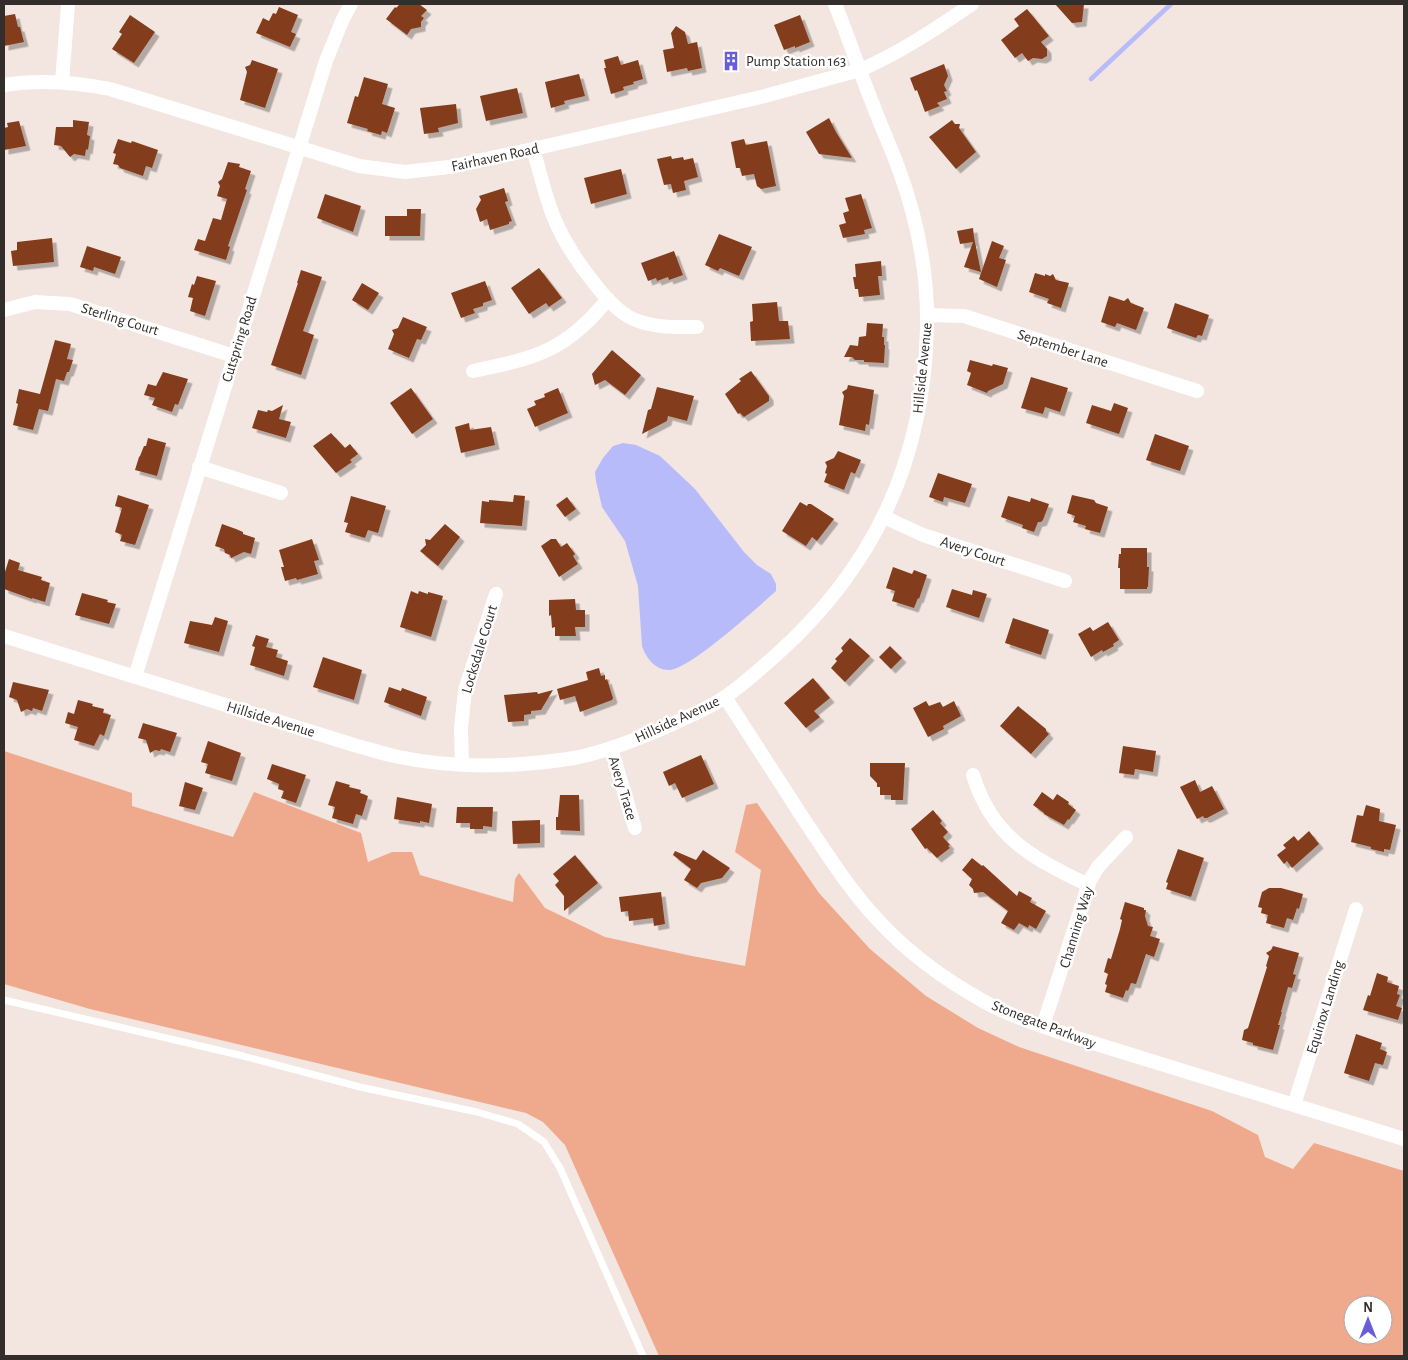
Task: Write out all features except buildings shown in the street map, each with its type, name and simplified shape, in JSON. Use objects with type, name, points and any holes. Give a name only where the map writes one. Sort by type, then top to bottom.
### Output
[{"type":"street","name":"Cutspring Road","points":[[135,677],[326,61],[351,4]]},
{"type":"street","name":"Hillside Avenue","points":[[4,636],[354,745],[400,757],[462,764],[518,765],[575,757],[611,748],[647,735],[708,707],[750,679],[787,646],[831,599],[856,566],[884,517],[901,474],[921,403],[927,315],[919,241],[899,168],[835,4]]},
{"type":"street","name":"Fairhaven Road","points":[[4,85],[32,82],[62,82],[110,89],[369,169],[404,172],[450,167],[533,149],[761,97],[860,70],[944,23],[972,4]]},
{"type":"street","points":[[62,82],[68,5]]},
{"type":"street","points":[[533,149],[545,192],[561,234],[579,265],[608,299],[626,315],[640,322],[655,326],[697,327]]},
{"type":"street","points":[[473,371],[521,361],[554,348],[587,323],[608,299]]},
{"type":"street","name":"Sterling Court","points":[[4,310],[35,302],[70,304],[234,356]]},
{"type":"street","name":"September Lane","points":[[927,315],[964,316],[1197,391]]},
{"type":"street","points":[[200,467],[281,493]]},
{"type":"street","name":"Avery Court","points":[[884,517],[923,535],[1064,580]]},
{"type":"street","name":"Locksdale Court","points":[[462,764],[461,728],[465,690],[496,594]]},
{"type":"street","name":"Stonegate Parkway","points":[[725,697],[837,870],[897,940],[941,974],[986,1002],[1030,1022],[1404,1139]]},
{"type":"street","name":"Avery Trace","points":[[611,748],[635,828]]},
{"type":"street","points":[[973,775],[981,798],[993,819],[1004,832],[1034,856],[1088,885]]},
{"type":"street","name":"Channing Way","points":[[1043,1026],[1088,885],[1098,867],[1126,837]]},
{"type":"street","name":"Equinox Landing","points":[[1294,1105],[1356,909]]},
{"type":"lane","points":[[4,1000],[239,1055],[360,1087],[476,1112],[518,1124],[544,1142],[560,1168],[643,1356]]},
{"type":"shaded area","points":[[4,751],[132,793],[132,806],[233,837],[254,792],[361,833],[368,862],[392,852],[412,852],[420,875],[513,902],[515,879],[519,873],[545,908],[605,937],[745,966],[761,870],[735,852],[746,805],[757,803],[819,893],[870,949],[926,996],[978,1028],[1019,1047],[1212,1111],[1258,1135],[1265,1157],[1293,1169],[1314,1143],[1404,1171],[1404,1356],[659,1356],[565,1145],[543,1122],[526,1113],[90,1009],[4,984]]},
{"type":"water","points":[[623,443],[636,445],[660,456],[695,489],[744,552],[757,565],[771,574],[776,584],[776,591],[740,623],[692,660],[669,670],[655,666],[646,655],[642,646],[638,586],[625,541],[602,507],[596,481],[595,472],[603,458],[613,446]]},
{"type":"waterway","points":[[1091,79],[1171,4]]},
{"type":"place","name":"Pump Station 163","points":[[731,61]]}]
